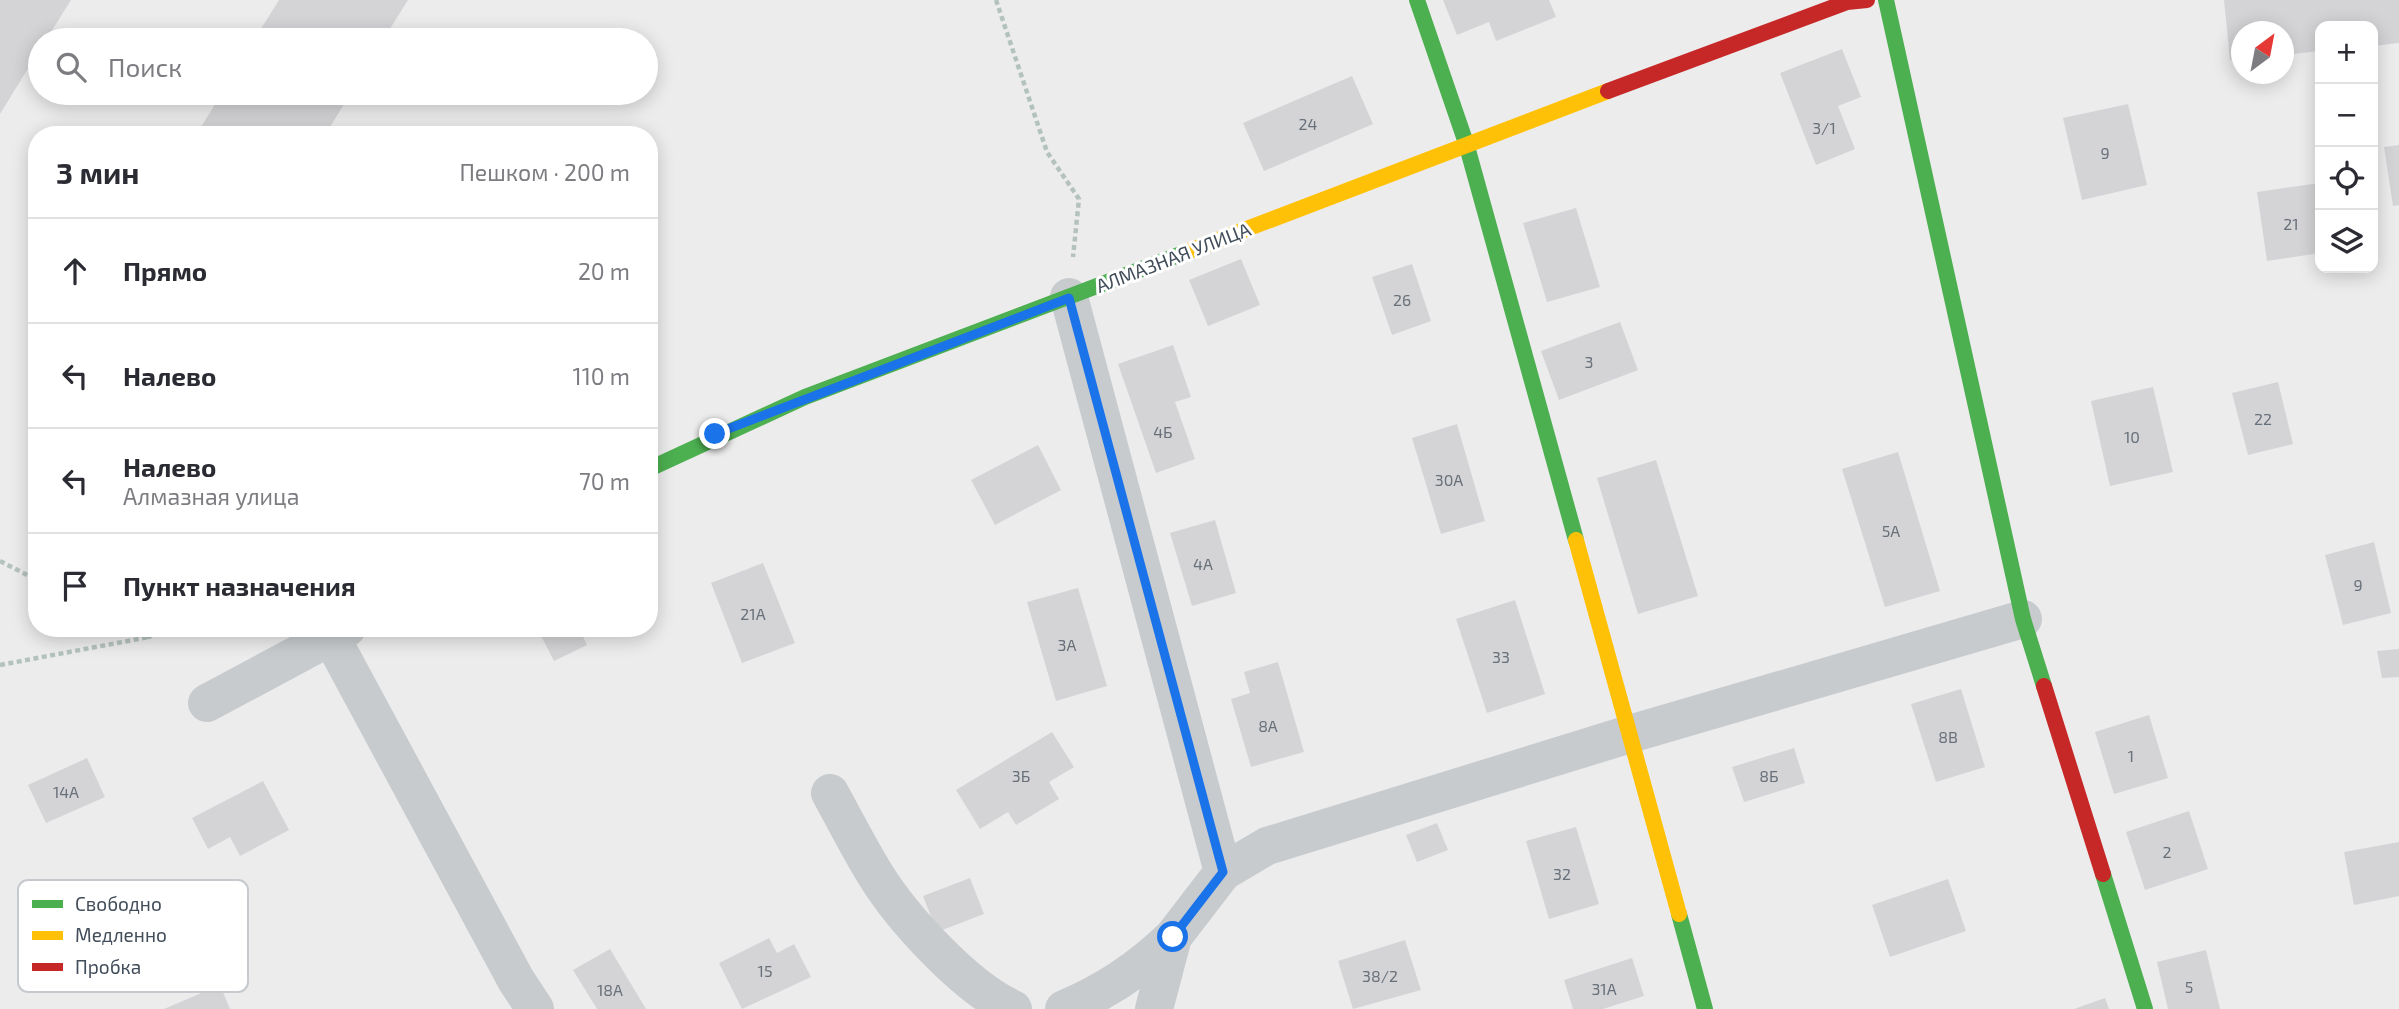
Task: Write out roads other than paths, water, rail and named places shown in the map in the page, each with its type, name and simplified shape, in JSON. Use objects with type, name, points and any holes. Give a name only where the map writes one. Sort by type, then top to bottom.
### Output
[{"type":"street","points":[[1418,0],[1465,143],[1705,1009]]},
{"type":"street","name":"АЛМАЗНАЯ УЛИЦА","points":[[658,463],[715,434],[1465,143],[1847,2],[1867,0]]},
{"type":"street","points":[[1886,0],[2023,619],[2145,1009]]},
{"type":"street","points":[[1069,298],[1223,872]]},
{"type":"street","points":[[1063,1009],[1092,998],[1144,965],[1173,937],[1223,872],[1267,846],[1630,734],[2023,619]]},
{"type":"street","points":[[207,703],[331,637]]},
{"type":"street","points":[[341,637],[516,980],[535,1009]]},
{"type":"street","points":[[830,793],[876,876],[919,929],[961,974],[997,1002],[1013,1009]]},
{"type":"street","points":[[1154,1009],[1173,937]]}]
